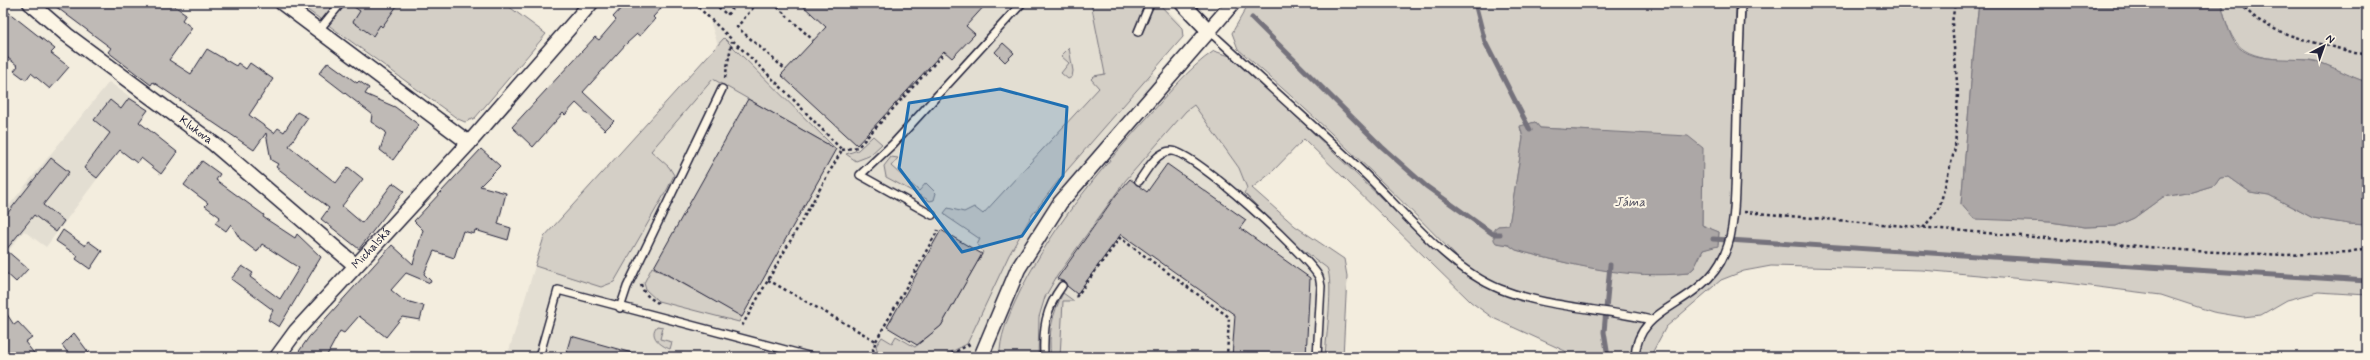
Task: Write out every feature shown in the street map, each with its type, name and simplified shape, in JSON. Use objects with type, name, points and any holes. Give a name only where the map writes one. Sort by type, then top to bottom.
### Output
[{"type":"street","name":"Klukova","points":[[30,3],[67,35],[214,144],[355,265]]},
{"type":"street","points":[[282,3],[469,143]]},
{"type":"street","name":"Michalská","points":[[277,357],[296,331],[355,265],[469,143],[591,3]]},
{"type":"street","points":[[1182,3],[1210,31]]},
{"type":"street","points":[[981,357],[1018,269],[1060,202],[1233,3]]},
{"type":"lane","points":[[319,30],[341,3]]},
{"type":"lane","points":[[932,215],[860,175],[893,144],[1022,3]]},
{"type":"lane","points":[[1138,32],[1150,3]]},
{"type":"lane","points":[[1635,357],[1640,336],[1651,320],[1701,286],[1714,271],[1726,251],[1734,212],[1741,3]]},
{"type":"lane","points":[[1210,31],[1365,174],[1453,260],[1475,276],[1500,289],[1548,302],[1614,311],[1651,320]]},
{"type":"lane","points":[[620,308],[626,286],[722,89]]},
{"type":"lane","points":[[1139,181],[1156,158],[1166,152],[1179,152],[1230,188],[1306,260],[1320,277],[1321,286],[1317,357]]},
{"type":"lane","points":[[1044,357],[1043,333],[1045,319],[1050,306],[1062,286]]},
{"type":"lane","points":[[538,357],[558,290],[620,308],[812,357]]},
{"type":"path","points":[[694,3],[785,91],[842,150]]},
{"type":"path","points":[[714,3],[727,15],[737,3]]},
{"type":"path","points":[[757,3],[737,27],[786,70]]},
{"type":"path","points":[[773,3],[813,40]]},
{"type":"path","points":[[1923,229],[1939,209],[1955,148],[1958,94],[1952,23],[1955,3]]},
{"type":"path","points":[[2241,3],[2249,14],[2264,25],[2355,53],[2367,54]]},
{"type":"path","points":[[722,89],[732,41]]},
{"type":"path","points":[[735,337],[842,150],[858,147],[945,52]]},
{"type":"path","points":[[1734,212],[2120,245],[2287,255],[2349,252],[2367,248]]},
{"type":"path","points":[[875,357],[873,349],[876,341],[938,230]]},
{"type":"path","points":[[1076,298],[1120,238],[1229,316],[1227,357]]},
{"type":"path","points":[[768,280],[876,341]]},
{"type":"path","points":[[641,282],[643,290],[648,297],[665,305]]},
{"type":"path","points":[[734,324],[742,326]]},
{"type":"highlighted area","points":[[1000,89],[1067,107],[1063,176],[1022,236],[962,252],[899,168],[909,103]]},
{"type":"shaded area","points":[[298,3],[504,3],[546,34],[475,118],[465,122],[458,119]]},
{"type":"shaded area","points":[[704,3],[1161,3],[1181,24],[1147,68],[1172,90],[1185,111],[1195,105],[1239,168],[1249,191],[1341,262],[1336,357],[507,357],[544,237],[718,45]]},
{"type":"shaded area","points":[[1091,3],[1158,3],[1182,28],[1183,37],[1062,176],[1032,215],[1009,255],[967,344],[941,357],[879,357],[876,346],[882,337],[892,343],[896,336],[915,347],[941,326],[983,252],[981,250],[982,248],[977,245],[980,239],[946,216],[944,213],[948,208],[964,212],[974,207],[983,214],[1099,88],[1091,79],[1094,76],[1105,74]]},
{"type":"shaded area","points":[[1249,3],[1736,3],[1732,116],[1740,135],[1746,3],[1979,3],[1971,78],[1961,204],[1974,218],[2050,222],[2085,227],[2116,226],[2134,218],[2163,197],[2192,192],[2215,185],[2220,178],[2229,177],[2250,192],[2269,195],[2313,218],[2349,224],[2367,225],[2367,295],[2318,292],[2287,300],[2261,315],[2243,317],[2213,312],[2161,295],[2058,282],[1922,270],[1771,266],[1744,271],[1721,280],[1666,327],[1650,357],[1573,357],[1565,351],[1493,318],[1471,302],[1304,139],[1271,173],[1252,188],[1295,226],[1344,259],[1347,276],[1343,357],[1325,357],[1330,297],[1329,275],[1327,268],[1295,244],[1244,193],[1247,188],[1239,168],[1194,105],[1186,111],[1125,181],[1057,276],[1045,297],[1039,317],[1038,357],[1000,357],[1002,335],[1015,302],[1042,252],[1073,206],[1108,162],[1169,92],[1186,74],[1214,51],[1230,56],[1260,82],[1454,268],[1456,256],[1349,150],[1238,49],[1232,33]],"holes":[[[1535,122],[1540,128],[1593,131],[1702,208],[1702,226],[1719,232],[1718,245],[1703,250],[1694,268],[1688,273],[1644,274],[1601,269],[1558,261],[1516,250],[1509,245],[1498,243],[1498,226],[1509,226],[1523,138],[1520,127]]]},
{"type":"shaded area","points":[[2221,3],[2367,3],[2367,82],[2316,61],[2273,59],[2249,53],[2241,48],[2235,40],[2225,19]]},
{"type":"shaded area","points":[[724,38],[836,149],[713,79],[651,151],[669,167],[674,175],[614,282],[601,287],[535,266],[544,237]]},
{"type":"shaded area","points":[[1069,48],[1073,71],[1072,77],[1068,79],[1061,73],[1069,63],[1061,56]]},
{"type":"shaded area","points":[[109,82],[149,110],[46,247],[24,231],[3,258],[3,213]]},
{"type":"shaded area","points":[[873,136],[882,144],[869,156],[856,161],[846,154],[858,150]]},
{"type":"shaded area","points":[[891,157],[898,158],[891,166],[919,191],[926,183],[936,193],[934,200],[930,201],[886,177],[884,166]]},
{"type":"shaded area","points":[[652,267],[742,316],[739,322],[658,301],[646,290],[644,283]]},
{"type":"shaded area","points":[[1063,293],[1074,301],[1063,301],[1060,357],[1051,357],[1050,340],[1052,324],[1056,309]]},
{"type":"shaded area","points":[[657,326],[663,327],[660,339],[672,342],[670,349],[663,346],[655,337],[654,333]]},
{"type":"water","points":[[1979,3],[2221,3],[2232,38],[2238,47],[2247,53],[2268,58],[2313,61],[2367,82],[2367,225],[2349,224],[2313,218],[2269,195],[2250,192],[2229,177],[2220,178],[2215,185],[2192,192],[2163,197],[2134,218],[2116,226],[2085,227],[2050,222],[1974,219],[1961,204],[1971,78]]},
{"type":"water","name":"Jáma","points":[[1535,122],[1540,128],[1688,136],[1703,148],[1702,225],[1719,232],[1718,246],[1703,250],[1694,268],[1688,273],[1666,275],[1623,273],[1579,266],[1516,250],[1509,245],[1496,243],[1494,240],[1494,229],[1498,226],[1509,225],[1523,138],[1520,126]]},
{"type":"building","points":[[51,3],[170,3],[186,14],[182,20],[192,28],[169,60],[191,74],[207,49],[236,66],[238,63],[246,69],[250,63],[273,79],[249,115],[274,133],[278,128],[284,132],[297,112],[308,118],[289,146],[336,183],[348,167],[363,179],[342,206],[362,223],[393,183],[404,191],[359,249],[321,219],[329,208],[276,167],[278,164],[271,160],[266,133],[254,150],[153,82],[151,85],[108,52],[111,48]]},
{"type":"building","points":[[348,3],[399,3],[382,27],[380,25],[373,36],[353,22],[360,11]]},
{"type":"building","points":[[626,3],[666,3],[653,17],[655,19],[640,36],[637,34],[626,44],[583,92],[614,121],[605,130],[576,103],[565,115],[563,113],[533,147],[512,127],[595,37],[599,40],[616,20],[613,17]]},
{"type":"building","points":[[800,3],[987,3],[966,26],[975,34],[952,58],[944,51],[857,145],[781,75],[826,27]]},
{"type":"building","points":[[3,8],[55,49],[51,53],[69,67],[50,89],[31,73],[26,80],[14,71],[18,66],[3,54]]},
{"type":"building","points":[[1003,43],[1014,53],[1005,62],[995,52]]},
{"type":"building","points":[[328,62],[357,83],[359,81],[369,88],[365,94],[395,107],[419,125],[393,160],[380,150],[386,132],[371,122],[372,114],[319,73]]},
{"type":"building","points":[[129,98],[148,110],[139,122],[177,152],[161,174],[141,158],[137,163],[120,150],[97,178],[84,168],[110,133],[94,120],[110,100],[121,109]]},
{"type":"building","points":[[748,99],[836,149],[742,317],[654,267]]},
{"type":"building","points":[[481,149],[500,166],[480,186],[506,193],[498,224],[511,228],[508,240],[475,230],[474,234],[463,231],[454,258],[434,251],[424,274],[431,281],[430,283],[406,273],[391,290],[403,300],[424,306],[420,320],[402,317],[386,337],[359,316],[344,333],[340,331],[326,357],[295,357],[309,337],[392,245],[413,264],[423,230],[414,221]]},
{"type":"building","points":[[51,158],[69,172],[43,205],[64,221],[56,232],[34,215],[6,250],[28,269],[16,282],[3,270],[3,219]]},
{"type":"building","points":[[202,161],[220,174],[216,180],[264,215],[263,217],[295,238],[297,234],[321,257],[279,327],[268,320],[273,310],[231,279],[242,266],[253,273],[250,277],[280,299],[299,268],[262,244],[257,252],[240,239],[231,224],[226,231],[215,223],[220,217],[205,206],[208,203],[184,185]]},
{"type":"building","points":[[1167,164],[1246,220],[1240,228],[1310,278],[1306,357],[1232,357],[1235,315],[1121,234],[1077,294],[1067,286],[1065,282],[1057,279],[1116,195],[1130,179],[1147,192]]},
{"type":"building","points":[[63,230],[85,246],[88,241],[102,251],[90,269],[76,259],[78,256],[56,241]]},
{"type":"building","points":[[941,230],[982,254],[941,326],[917,345],[887,327]]},
{"type":"building","points":[[3,308],[14,325],[18,322],[32,337],[25,342],[37,357],[7,357],[3,351]]},
{"type":"building","points":[[74,333],[92,357],[71,357],[62,345]]},
{"type":"building","points":[[571,336],[632,353],[631,357],[565,357]]},
{"type":"waterway","points":[[1475,3],[1485,42],[1530,130]]},
{"type":"waterway","points":[[1252,18],[1382,147],[1426,186],[1493,234],[1500,234]]},
{"type":"waterway","points":[[1713,239],[2367,281]]},
{"type":"waterway","points":[[1608,357],[1604,332],[1610,265]]}]
